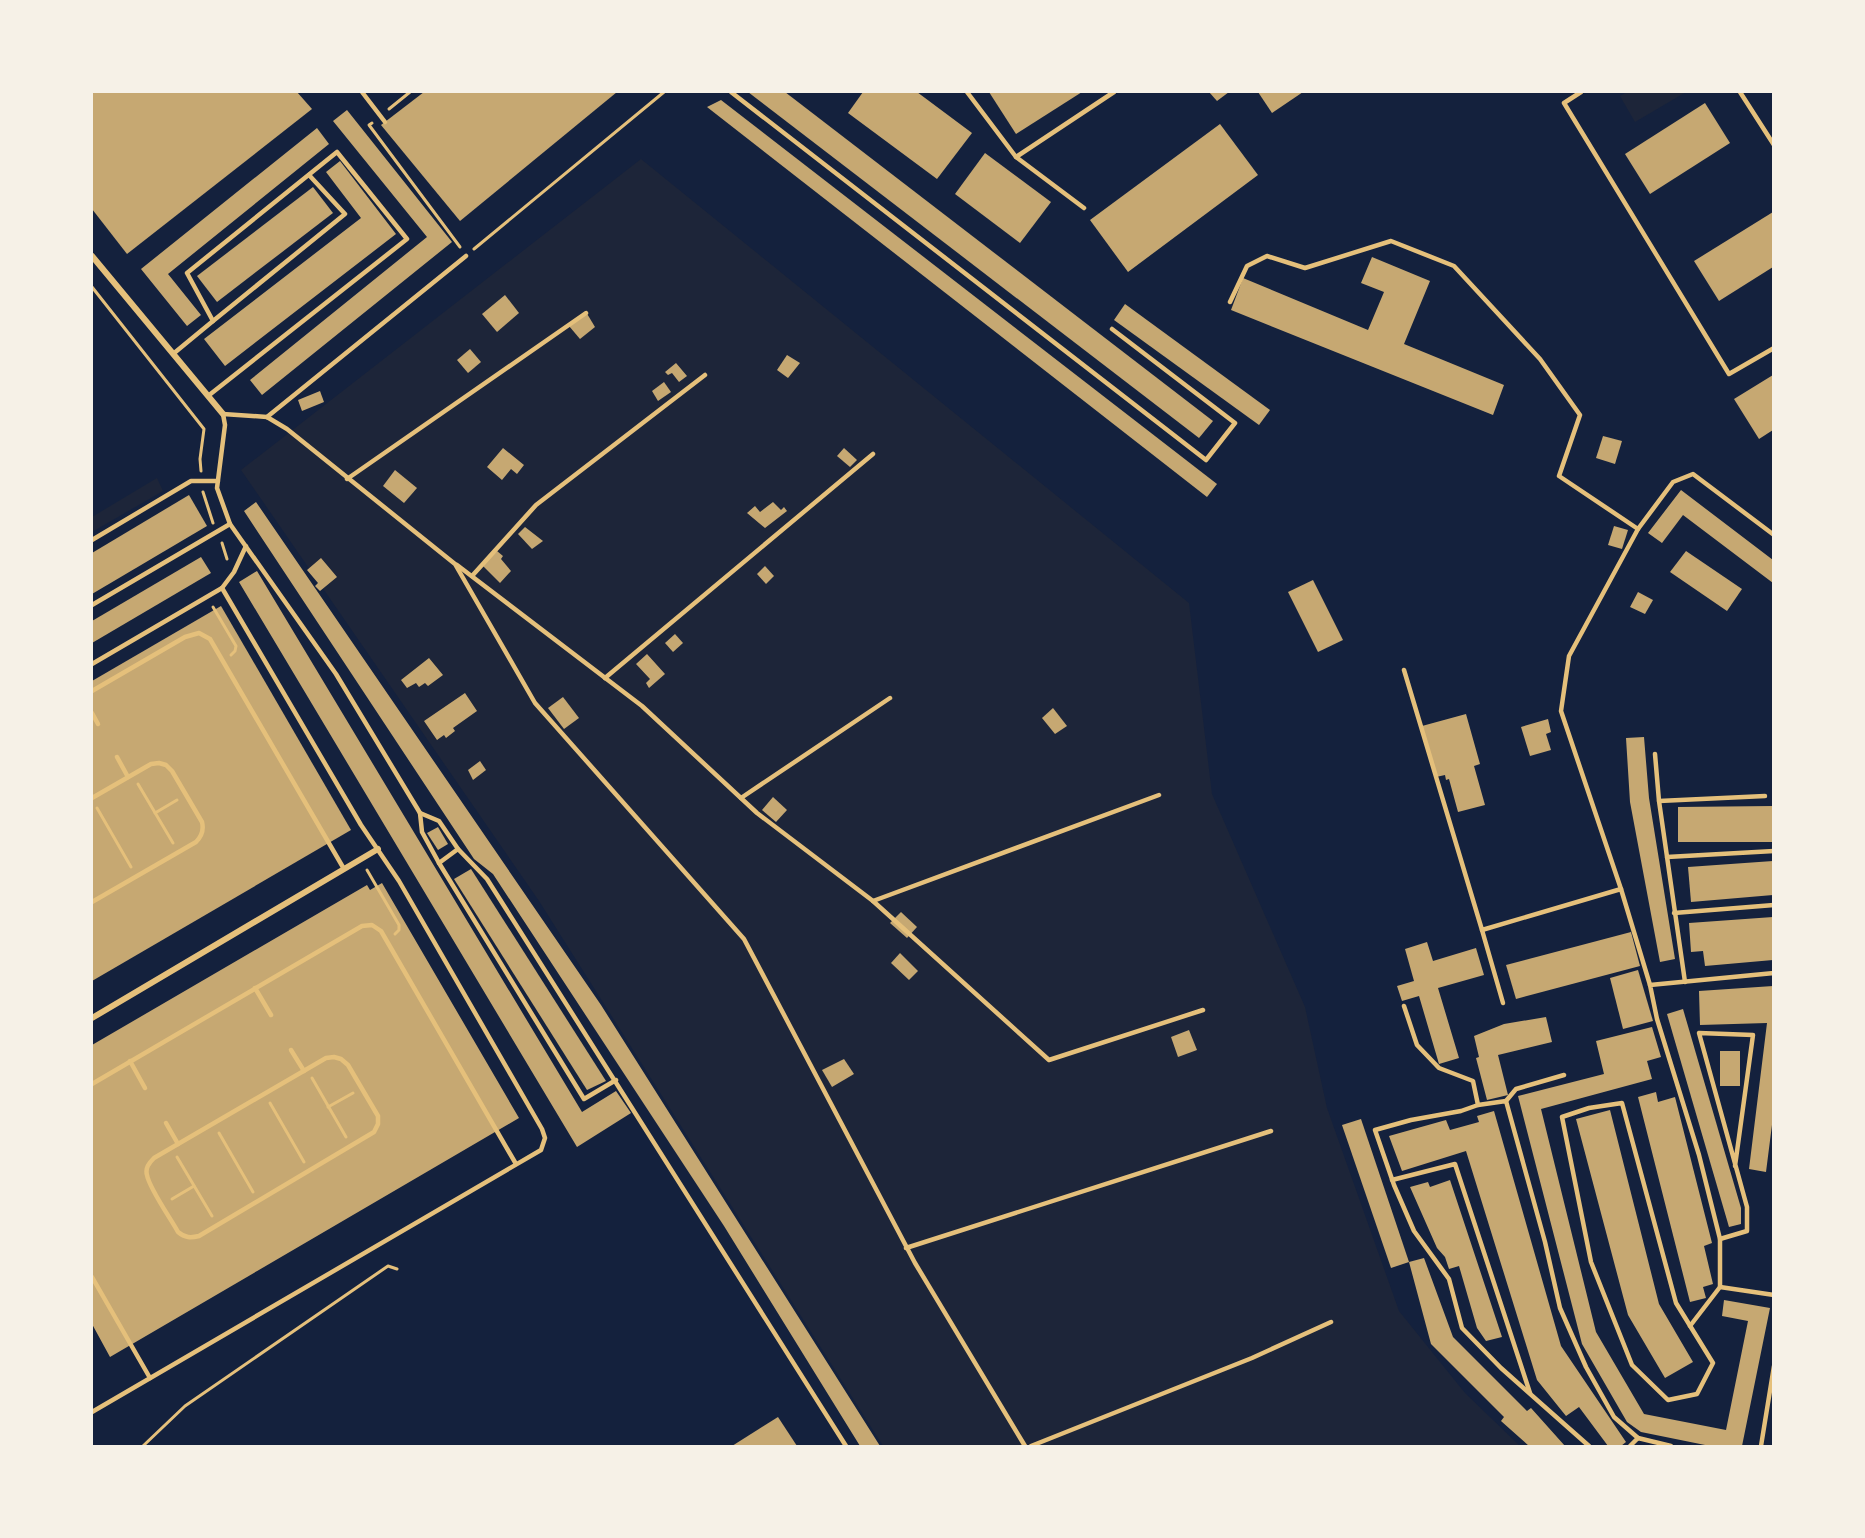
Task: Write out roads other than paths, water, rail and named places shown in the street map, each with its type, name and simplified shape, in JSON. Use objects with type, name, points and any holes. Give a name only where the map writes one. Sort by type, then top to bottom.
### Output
[{"type":"street","points":[[92,256],[223,414]]},
{"type":"street","points":[[92,1018],[378,849]]},
{"type":"lane","points":[[362,92],[385,122]]},
{"type":"lane","points":[[731,92],[1206,460],[1234,423],[1112,329]]},
{"type":"lane","points":[[967,92],[1016,157],[1084,208]]},
{"type":"lane","points":[[1016,157],[1114,92]]},
{"type":"lane","points":[[1581,92],[1564,103],[1729,375],[1773,348]]},
{"type":"lane","points":[[1740,92],[1773,145]]},
{"type":"lane","points":[[208,396],[407,238],[337,152],[187,273],[213,321]]},
{"type":"lane","points":[[173,354],[345,214],[309,175]]},
{"type":"lane","points":[[1230,302],[1246,266],[1267,256],[1305,268],[1390,241],[1454,266],[1540,359],[1580,415],[1559,476],[1638,529]]},
{"type":"lane","points":[[267,417],[466,256]]},
{"type":"lane","points":[[347,479],[586,313]]},
{"type":"lane","points":[[472,576],[536,504],[705,375]]},
{"type":"lane","points":[[616,1080],[584,1099],[439,863],[422,832],[420,813],[336,674],[230,524],[217,488],[225,424],[223,414],[267,417],[287,429],[455,564],[642,706],[757,813],[873,901],[1049,1060],[1203,1010]]},
{"type":"lane","points":[[606,678],[873,454]]},
{"type":"lane","points":[[1690,1326],[1720,1287],[1720,1239],[1699,1155],[1657,1019],[1650,985],[1621,889],[1561,711],[1569,656],[1638,529],[1673,482],[1693,474],[1773,534]]},
{"type":"lane","points":[[92,540],[191,481],[218,481]]},
{"type":"lane","points":[[92,605],[230,524]]},
{"type":"lane","points":[[92,664],[222,588],[234,572],[246,546]]},
{"type":"lane","points":[[455,564],[535,703],[744,939],[906,1248],[1025,1446]]},
{"type":"lane","points":[[92,1412],[541,1150],[544,1143],[545,1133],[399,881],[356,818],[222,588]]},
{"type":"lane","points":[[92,691],[185,637],[199,633],[210,639],[344,869]]},
{"type":"lane","points":[[1404,670],[1503,1003]]},
{"type":"lane","points":[[741,798],[890,698]]},
{"type":"lane","points":[[92,713],[98,724]]},
{"type":"lane","points":[[1655,754],[1659,801],[1685,982]]},
{"type":"lane","points":[[117,757],[131,776]]},
{"type":"lane","points":[[92,799],[151,764],[163,764],[172,771],[202,822],[203,829],[198,839],[92,902]]},
{"type":"lane","points":[[873,901],[1159,795]]},
{"type":"lane","points":[[1659,801],[1765,796]]},
{"type":"lane","points":[[420,813],[440,821],[458,849],[487,879],[846,1446]]},
{"type":"lane","points":[[439,863],[458,849]]},
{"type":"lane","points":[[1667,857],[1773,851]]},
{"type":"lane","points":[[1482,930],[1621,889]]},
{"type":"lane","points":[[1674,913],[1773,905]]},
{"type":"lane","points":[[92,1084],[367,925],[381,931],[516,1164]]},
{"type":"lane","points":[[1650,985],[1773,973]]},
{"type":"lane","points":[[255,988],[271,1015]]},
{"type":"lane","points":[[1404,1006],[1417,1045],[1439,1068],[1473,1081],[1478,1105]]},
{"type":"lane","points":[[1720,1239],[1747,1231],[1747,1207],[1735,1166],[1699,1033],[1753,1035],[1735,1166]]},
{"type":"lane","points":[[291,1050],[305,1070]]},
{"type":"lane","points":[[337,1057],[348,1065],[378,1116],[378,1124],[371,1136],[199,1236],[187,1237],[178,1232],[148,1181],[147,1169],[154,1158],[305,1070],[326,1058],[337,1057]]},
{"type":"lane","points":[[130,1061],[146,1088]]},
{"type":"lane","points":[[1564,1075],[1516,1089],[1506,1101],[1478,1105],[1461,1111],[1411,1120],[1375,1130],[1392,1180],[1414,1231],[1449,1279],[1462,1328],[1531,1396],[1589,1446]]},
{"type":"lane","points":[[1506,1101],[1545,1242],[1560,1308],[1586,1367],[1614,1417],[1638,1438],[1671,1446]]},
{"type":"lane","points":[[1622,1103],[1676,1303],[1690,1326],[1713,1363],[1697,1394],[1668,1400],[1632,1365],[1591,1262],[1562,1117],[1590,1108],[1622,1103]]},
{"type":"lane","points":[[166,1123],[178,1144]]},
{"type":"lane","points":[[906,1248],[1271,1131]]},
{"type":"lane","points":[[1392,1180],[1455,1164],[1531,1396]]},
{"type":"lane","points":[[92,1277],[150,1378]]},
{"type":"lane","points":[[1720,1287],[1773,1295]]},
{"type":"lane","points":[[1031,1446],[1252,1358],[1331,1323]]},
{"type":"lane","points":[[1761,1446],[1773,1366]]},
{"type":"lane","points":[[1630,1446],[1638,1438]]}]
